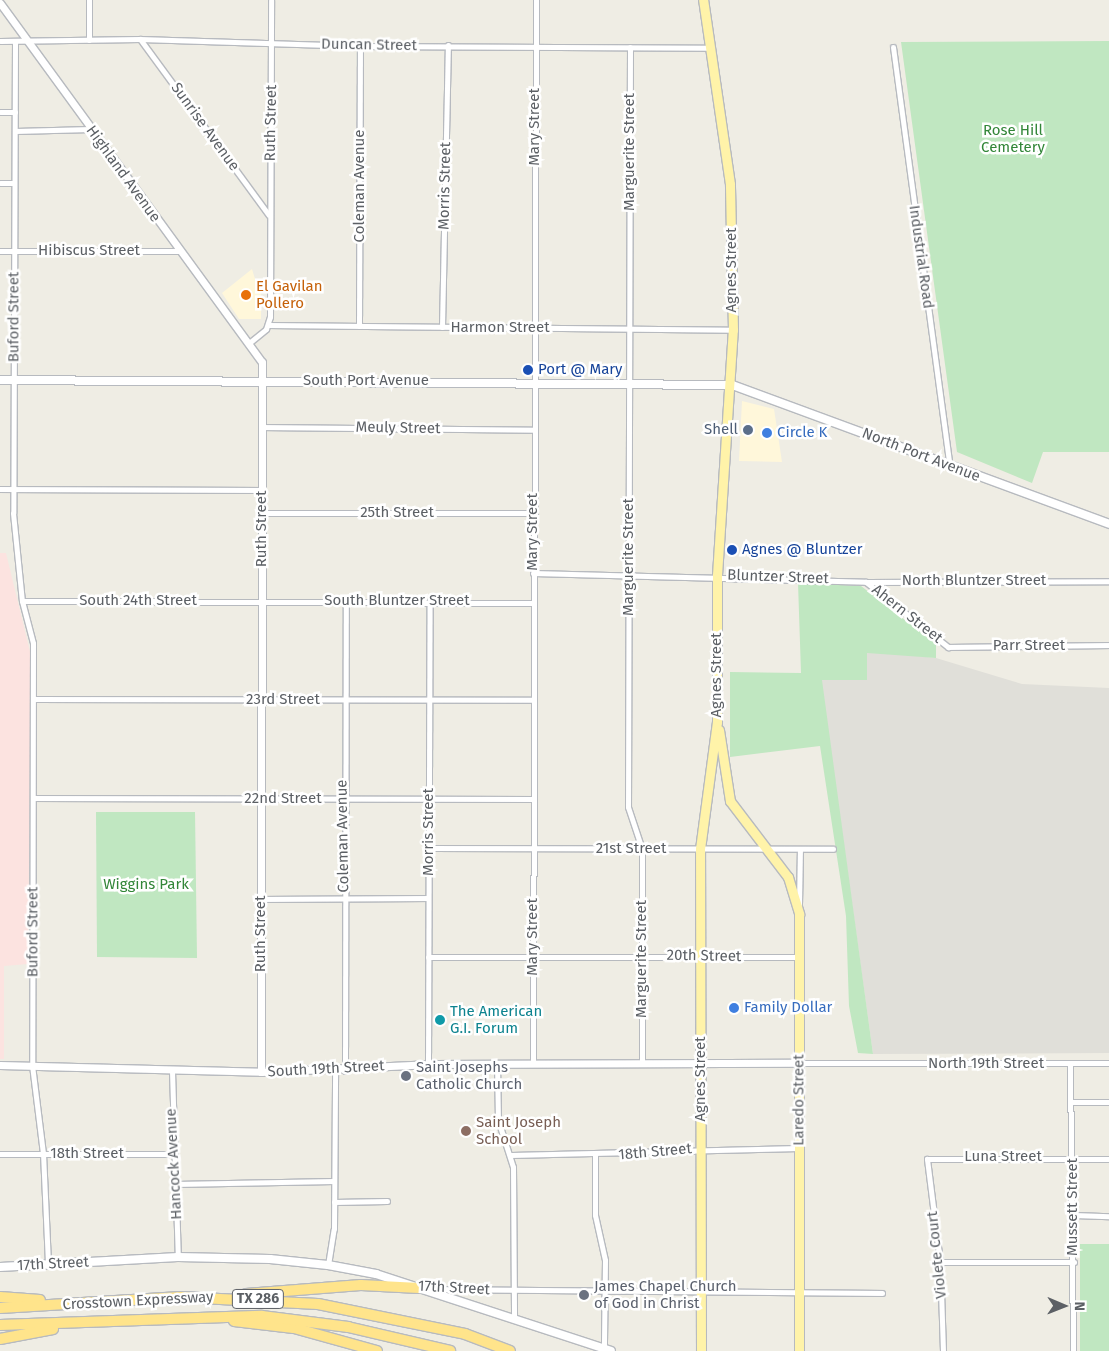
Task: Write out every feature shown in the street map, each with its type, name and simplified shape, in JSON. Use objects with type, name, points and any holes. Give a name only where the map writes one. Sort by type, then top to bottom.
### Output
[{"type":"highway","points":[[220,1297],[361,1284],[419,1288]]},
{"type":"highway","points":[[0,1297],[76,1303]]},
{"type":"highway","name":"Crosstown Expressway","points":[[0,1308],[220,1297],[318,1304],[387,1315],[465,1334],[510,1351]]},
{"type":"highway","points":[[214,1317],[294,1328],[376,1351]]},
{"type":"highway","name":"Crosstown Expressway","points":[[0,1325],[86,1324],[214,1317],[307,1320],[450,1351]]},
{"type":"highway","points":[[0,1339],[86,1324]]},
{"type":"main road","name":"Agnes Street","points":[[701,1351],[702,1064],[700,849],[718,722],[717,575],[732,385],[733,330],[730,184],[703,0]]},
{"type":"main road","name":"South Port Avenue","points":[[0,380],[262,380],[732,385]]},
{"type":"main road","name":"North Port Avenue","points":[[732,385],[1109,524]]},
{"type":"main road","points":[[718,722],[730,801],[788,877],[799,914]]},
{"type":"main road","name":"Laredo Street","points":[[799,914],[799,1351]]},
{"type":"main road","name":"17th Street","points":[[0,1267],[178,1257],[328,1265],[376,1274],[419,1288]]},
{"type":"main road","points":[[419,1288],[514,1317],[608,1349]]},
{"type":"street","points":[[89,0],[89,40]]},
{"type":"street","name":"Ruth Street","points":[[268,325],[271,0]]},
{"type":"street","name":"Mary Street","points":[[533,1063],[532,513],[536,0]]},
{"type":"street","name":"Highland Avenue","points":[[0,3],[178,251],[249,343]]},
{"type":"street","name":"Duncan Street","points":[[0,41],[140,39],[360,46],[535,45],[710,48]]},
{"type":"street","name":"Sunrise Avenue","points":[[140,39],[270,216]]},
{"type":"street","name":"Buford Street","points":[[15,41],[13,489],[20,592],[33,642],[32,1065],[43,1153],[48,1265]]},
{"type":"street","name":"Morris Street","points":[[442,327],[448,45]]},
{"type":"street","name":"Coleman Avenue","points":[[359,326],[360,46]]},
{"type":"street","name":"Industrial Road","points":[[893,47],[950,466]]},
{"type":"street","name":"Marguerite Street","points":[[630,48],[628,807],[642,849],[642,1064]]},
{"type":"street","points":[[0,112],[15,112]]},
{"type":"street","points":[[15,131],[91,129]]},
{"type":"street","points":[[0,183],[14,183]]},
{"type":"street","name":"Hibiscus Street","points":[[0,251],[178,251]]},
{"type":"street","points":[[249,343],[268,325]]},
{"type":"street","name":"Harmon Street","points":[[268,325],[733,330]]},
{"type":"street","name":"Ruth Street","points":[[249,343],[262,362],[261,1072]]},
{"type":"street","name":"Meuly Street","points":[[262,427],[534,430]]},
{"type":"street","points":[[0,489],[262,490]]},
{"type":"street","name":"25th Street","points":[[262,514],[532,513]]},
{"type":"street","points":[[533,573],[717,575]]},
{"type":"street","name":"Bluntzer Street","points":[[717,575],[839,580]]},
{"type":"street","name":"North Bluntzer Street","points":[[839,580],[866,582],[1109,580]]},
{"type":"street","name":"Ahern Street","points":[[866,582],[948,646]]},
{"type":"street","name":"South 24th Street","points":[[22,601],[262,601]]},
{"type":"street","name":"South Bluntzer Street","points":[[262,601],[533,603]]},
{"type":"street","name":"Coleman Avenue","points":[[345,1072],[342,799],[346,601]]},
{"type":"street","name":"Morris Street","points":[[428,1064],[430,601]]},
{"type":"street","name":"Parr Street","points":[[948,646],[1109,645]]},
{"type":"street","name":"23rd Street","points":[[34,699],[532,700]]},
{"type":"street","name":"22nd Street","points":[[33,798],[532,799]]},
{"type":"street","name":"21st Street","points":[[428,848],[833,849]]},
{"type":"street","name":"Laredo Street","points":[[799,914],[800,849]]},
{"type":"street","points":[[261,899],[428,898]]},
{"type":"street","name":"20th Street","points":[[428,957],[800,957]]},
{"type":"street","points":[[497,1063],[498,1120],[511,1155],[514,1317]]},
{"type":"street","name":"Mussett Street","points":[[1070,1063],[1074,1215],[1073,1351]]},
{"type":"street","name":"North 19th Street","points":[[862,1064],[1109,1063]]},
{"type":"street","name":"South 19th Street","points":[[0,1065],[172,1072],[345,1072],[428,1064],[862,1064]]},
{"type":"street","name":"Hancock Avenue","points":[[172,1072],[178,1257]]},
{"type":"street","points":[[328,1265],[334,1202],[334,1072]]},
{"type":"street","points":[[1071,1102],[1109,1102]]},
{"type":"street","name":"18th Street","points":[[511,1155],[595,1155],[701,1148],[799,1148]]},
{"type":"street","name":"18th Street","points":[[0,1154],[174,1154]]},
{"type":"street","points":[[595,1155],[595,1215],[605,1260],[608,1349]]},
{"type":"street","name":"Luna Street","points":[[927,1159],[1109,1159]]},
{"type":"street","name":"Violete Court","points":[[927,1159],[940,1262],[943,1351]]},
{"type":"street","points":[[175,1184],[334,1181]]},
{"type":"street","points":[[334,1202],[387,1201]]},
{"type":"street","points":[[1074,1215],[1109,1216]]},
{"type":"street","points":[[940,1262],[1074,1262]]},
{"type":"street","name":"17th Street","points":[[419,1288],[514,1291],[882,1293]]},
{"type":"shaded area","points":[[252,269],[255,279],[261,279],[261,319],[239,319],[222,293]]},
{"type":"shaded area","points":[[742,401],[774,409],[782,462],[739,461]]},
{"type":"shaded area","points":[[0,553],[6,553],[31,656],[28,964],[4,966],[4,1059],[0,1059]]},
{"type":"shaded area","points":[[882,652],[936,658],[1022,684],[1109,688],[1109,1053],[873,1054],[821,680],[867,680],[867,653]]},
{"type":"green space","name":"Rose Hill Cemetery","points":[[1109,41],[1109,452],[1043,452],[1032,483],[957,452],[901,42]]},
{"type":"green space","points":[[798,583],[861,586],[936,644],[936,658],[867,653],[867,680],[822,680],[873,1054],[858,1053],[849,1006],[846,916],[820,746],[730,757],[730,672],[801,673]]},
{"type":"green space","name":"Wiggins Park","points":[[96,812],[195,812],[197,958],[97,957]]},
{"type":"green space","points":[[1080,1244],[1109,1244],[1109,1351],[1080,1351]]},
{"type":"place","name":"El Gavilan Pollero","points":[[246,295]]},
{"type":"place","name":"Port @ Mary","points":[[528,370]]},
{"type":"place","name":"Shell","points":[[748,430]]},
{"type":"place","name":"Circle K","points":[[767,433]]},
{"type":"place","name":"Agnes @ Bluntzer","points":[[732,550]]},
{"type":"place","name":"Family Dollar","points":[[734,1008]]},
{"type":"place","name":"The American G.I. Forum","points":[[440,1020]]},
{"type":"place","name":"Saint Josephs Catholic Church","points":[[406,1076]]},
{"type":"place","name":"Saint Joseph School","points":[[466,1131]]},
{"type":"place","name":"James Chapel Church of God in Christ","points":[[584,1295]]}]
